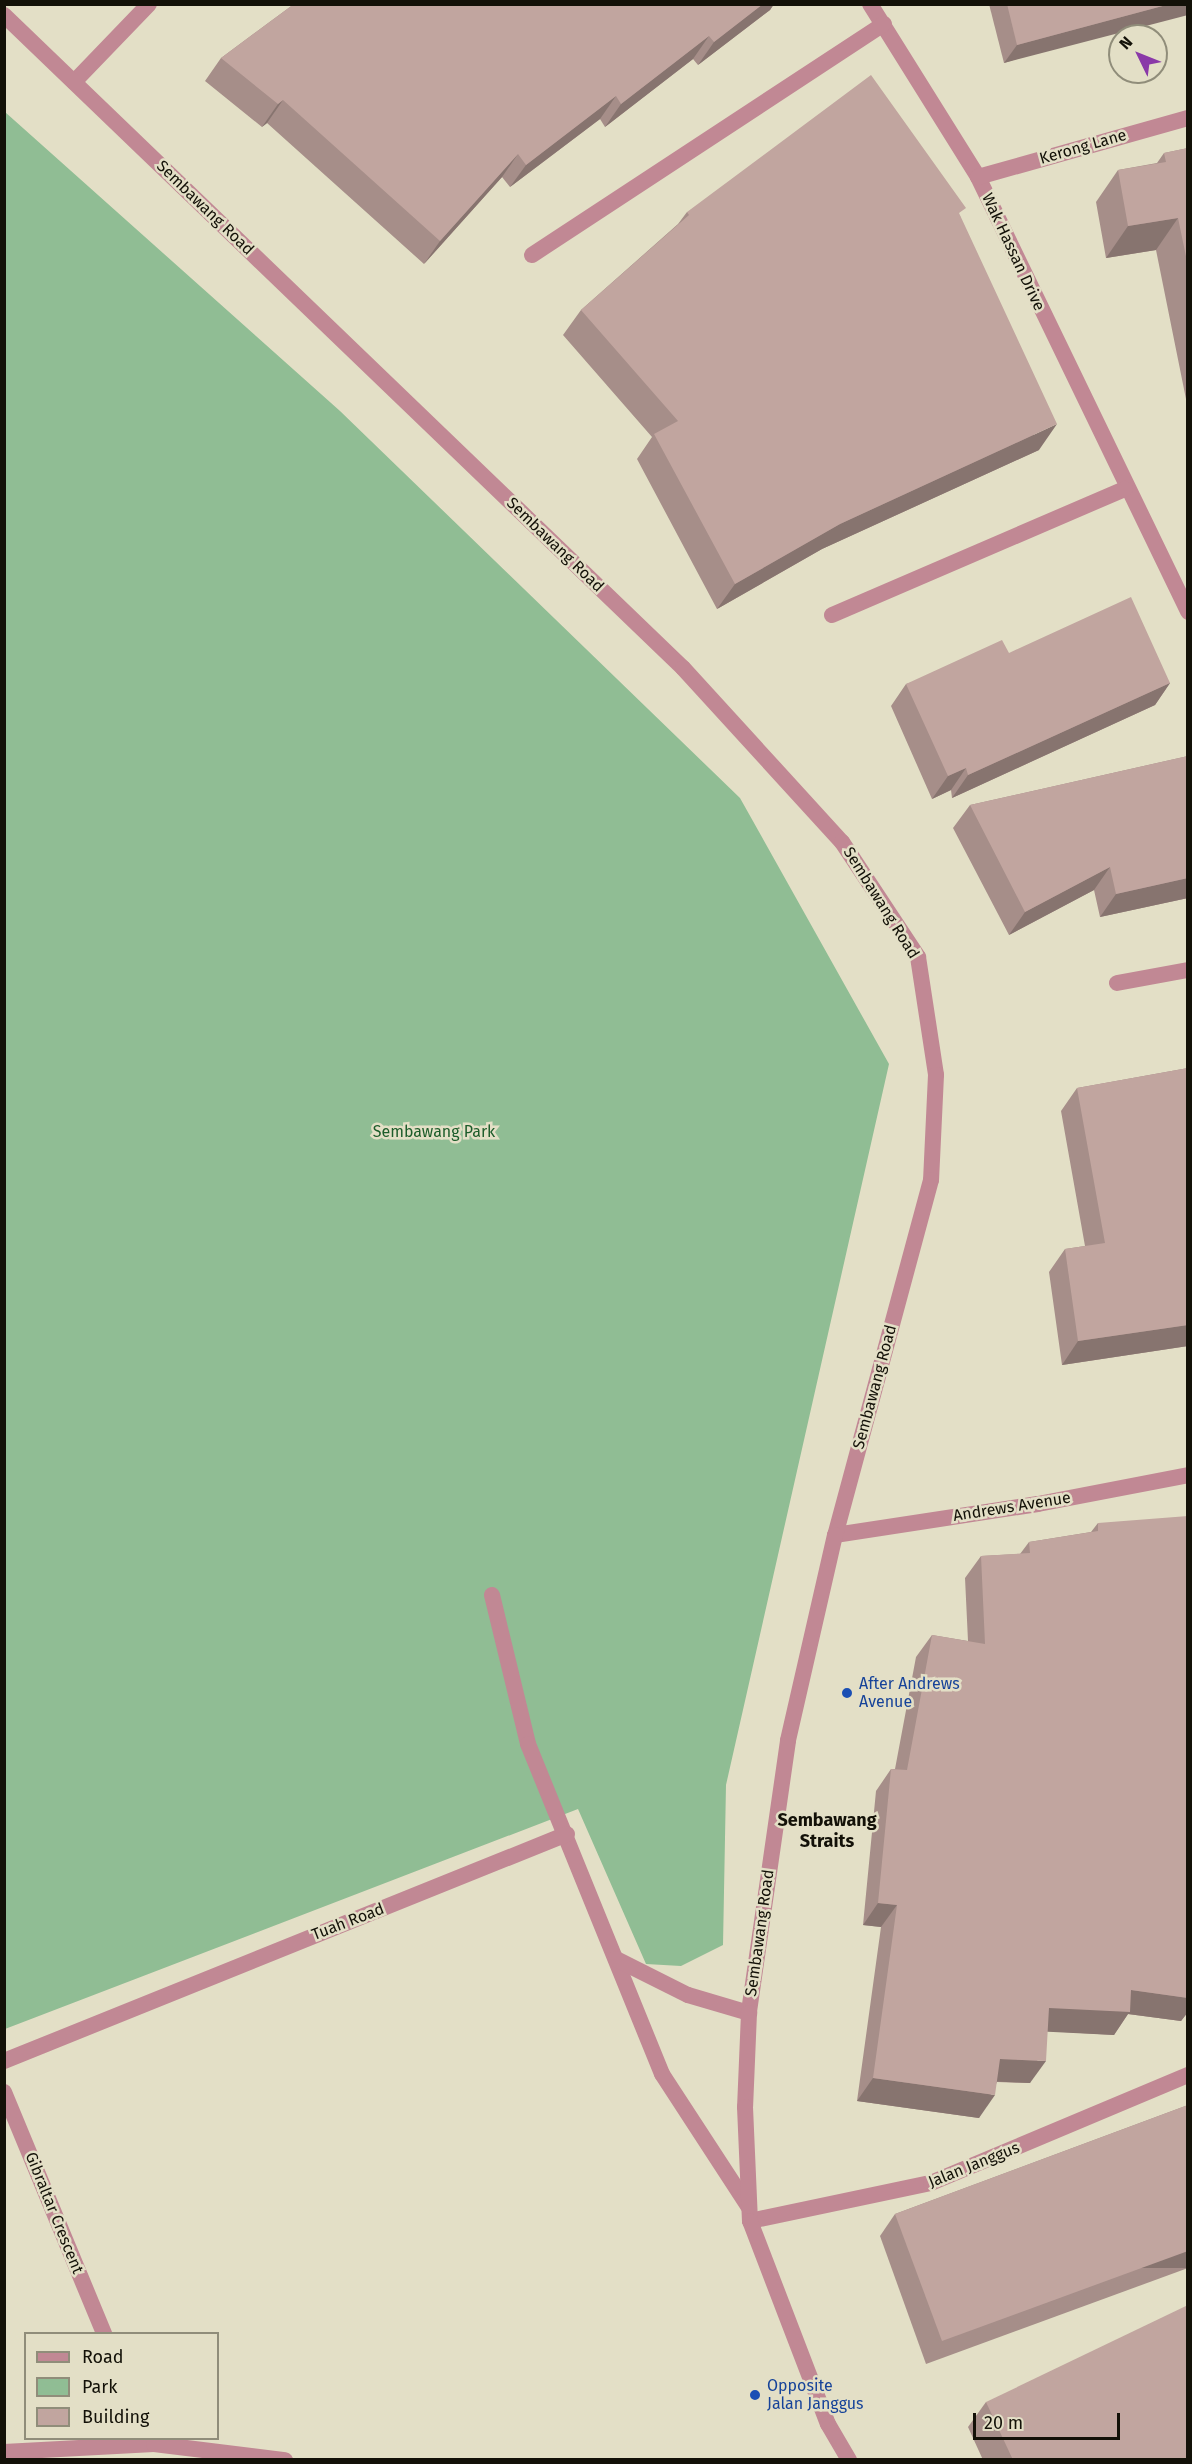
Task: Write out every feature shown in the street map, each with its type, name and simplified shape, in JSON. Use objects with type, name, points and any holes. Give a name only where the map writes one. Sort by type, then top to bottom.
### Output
[{"type":"street","points":[[74,82],[149,4]]},
{"type":"street","name":"Wak Hassan Drive","points":[[870,4],[978,177],[1125,489],[1188,612]]},
{"type":"street","name":"Sembawang Road","points":[[4,15],[683,668],[842,842],[918,957],[936,1075],[931,1180],[835,1535],[788,1741],[748,2013],[749,2214],[828,2424],[849,2460]]},
{"type":"street","points":[[532,255],[884,24]]},
{"type":"street","name":"Kerong Lane","points":[[978,177],[1188,118]]},
{"type":"street","points":[[832,615],[1125,489]]},
{"type":"street","points":[[1118,983],[1188,970]]},
{"type":"street","name":"Andrews Avenue","points":[[835,1535],[1038,1504],[1188,1475]]},
{"type":"street","points":[[492,1595],[528,1744],[567,1834],[662,2074],[749,2214]]},
{"type":"street","name":"Tuah Road","points":[[4,2061],[567,1834]]},
{"type":"street","points":[[616,1959],[688,1995],[748,2013]]},
{"type":"street","name":"Jalan Janggus","points":[[749,2214],[931,2183],[1188,2075]]},
{"type":"street","name":"Gibraltar Crescent","points":[[4,2092],[103,2332]]},
{"type":"street","points":[[153,2441],[161,2460]]},
{"type":"street","points":[[4,2452],[153,2441],[285,2460]]},
{"type":"green space","name":"Sembawang Park","points":[[5,112],[340,411],[740,798],[889,1064],[726,1785],[723,1945],[681,1966],[646,1964],[578,1809],[5,2029]]},
{"type":"building","points":[[294,4],[763,4],[714,42],[709,36],[621,104],[616,96],[526,165],[518,154],[440,241],[283,100],[278,104],[221,58]]},
{"type":"building","points":[[1007,4],[1170,4],[1017,45]]},
{"type":"building","points":[[871,75],[966,208],[959,213],[1057,424],[840,524],[735,584],[654,434],[678,421],[581,310],[689,215],[687,212]]},
{"type":"building","points":[[1188,148],[1188,266],[1178,218],[1128,226],[1118,170],[1166,162],[1164,153]]},
{"type":"building","points":[[1131,597],[1170,683],[968,775],[966,768],[948,776],[906,684],[1002,640],[1009,653]]},
{"type":"building","points":[[1188,756],[1188,878],[1116,894],[1110,867],[1025,912],[970,805]]},
{"type":"building","points":[[1188,1068],[1188,1325],[1078,1341],[1065,1249],[1105,1243],[1077,1088]]},
{"type":"building","points":[[1188,1516],[1188,1998],[1131,1990],[1130,2012],[1049,2008],[1046,2061],[1000,2059],[995,2095],[873,2078],[897,1905],[878,1903],[891,1769],[907,1770],[932,1635],[985,1644],[981,1556],[1030,1553],[1029,1542],[1098,1531],[1098,1523]]},
{"type":"building","points":[[1188,2105],[1188,2251],[942,2341],[895,2214]]},
{"type":"building","points":[[1188,2305],[1188,2460],[1013,2460],[986,2402]]},
{"type":"place","name":"After Andrews Avenue","points":[[847,1693]]},
{"type":"place","name":"Opposite Jalan Janggus","points":[[755,2395]]},
{"type":"district","name":"Sembawang Straits","points":[[827,1831]]}]
